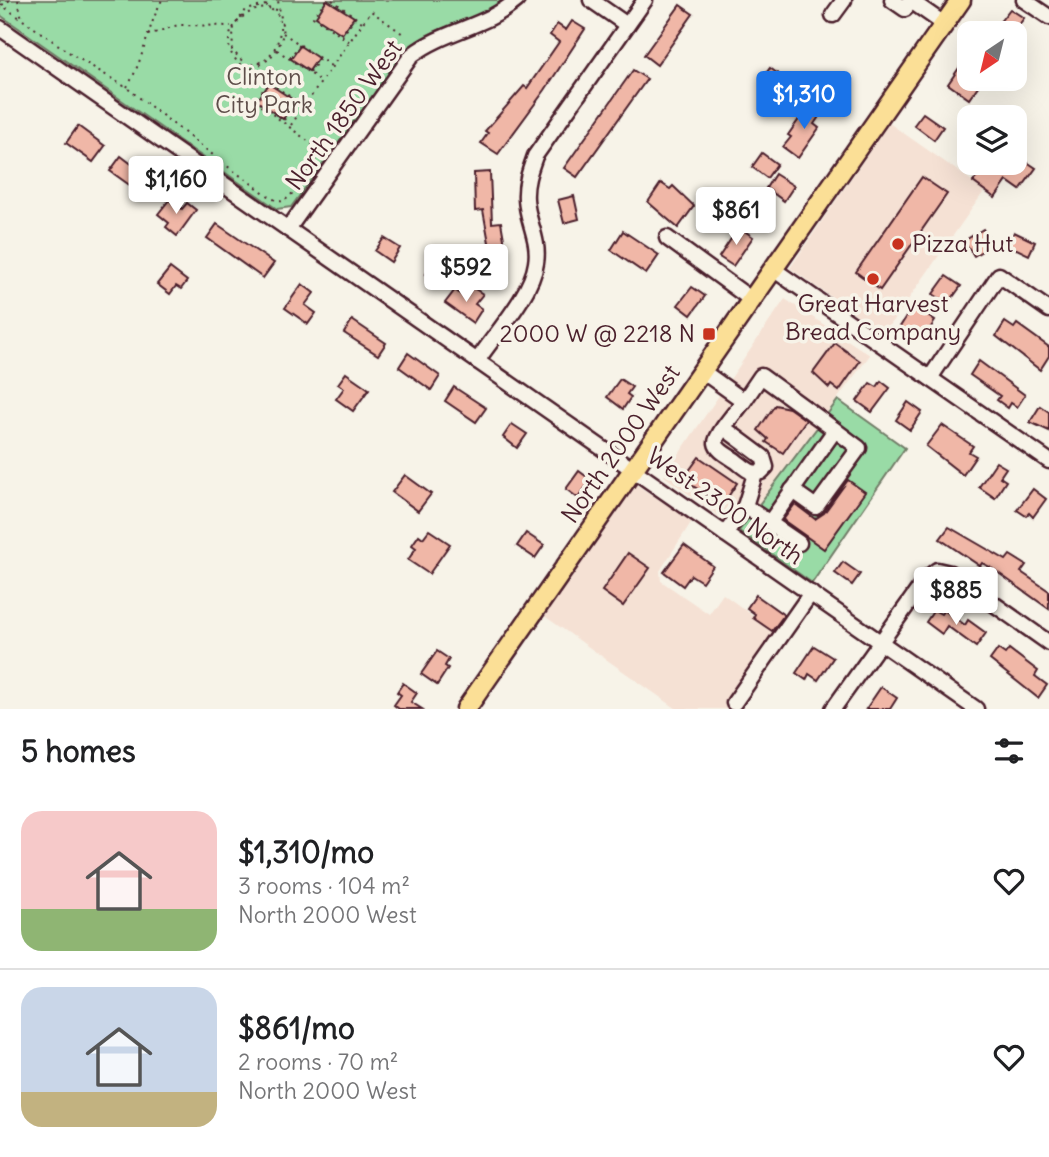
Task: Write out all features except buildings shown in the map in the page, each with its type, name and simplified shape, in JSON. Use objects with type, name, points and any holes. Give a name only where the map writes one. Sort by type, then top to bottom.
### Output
[{"type":"main road","name":"North 2000 West","points":[[466,709],[961,0]]},
{"type":"street","name":"North 1850 West","points":[[288,229],[412,55],[432,40],[496,17],[517,0]]},
{"type":"street","points":[[591,0],[627,25]]},
{"type":"street","points":[[477,361],[527,288],[536,264],[536,238],[526,200],[527,177],[535,156],[645,0]]},
{"type":"street","points":[[833,15],[844,0]]},
{"type":"street","points":[[892,0],[905,9],[911,1],[944,24]]},
{"type":"street","points":[[1024,0],[1049,17]]},
{"type":"street","name":"West 2300 North","points":[[0,28],[976,709]]},
{"type":"street","points":[[667,238],[752,300]]},
{"type":"street","points":[[773,270],[1049,461]]},
{"type":"street","points":[[930,378],[999,275],[1049,310]]},
{"type":"street","points":[[702,371],[744,401]]},
{"type":"street","points":[[725,534],[745,506],[755,474],[719,449],[717,437],[761,376],[859,448],[816,507],[792,490]]},
{"type":"street","points":[[770,522],[835,429]]},
{"type":"street","points":[[745,506],[799,543]]},
{"type":"street","points":[[833,709],[926,579],[937,570],[950,573],[1049,643]]},
{"type":"street","points":[[734,703],[811,593]]},
{"type":"path","points":[[10,0],[1,5],[127,88],[227,166],[283,202],[291,195],[321,151],[255,101],[269,82],[304,107]]},
{"type":"path","points":[[18,0],[22,20]]},
{"type":"path","points":[[127,88],[140,62],[146,35],[162,0]]},
{"type":"path","points":[[277,10],[267,4],[253,4],[242,11],[232,26],[230,46],[240,64],[248,67],[264,63],[276,49],[282,33],[277,10],[278,0]]},
{"type":"path","points":[[326,0],[313,17],[350,42]]},
{"type":"path","points":[[332,0],[363,23]]},
{"type":"path","points":[[267,5],[275,11],[281,25],[276,47],[261,63],[254,65],[241,63],[232,50],[234,26],[246,10],[267,5]]},
{"type":"path","points":[[290,126],[371,11],[402,34]]},
{"type":"path","points":[[342,37],[356,17]]},
{"type":"path","points":[[146,35],[178,25],[232,26]]},
{"type":"path","points":[[282,33],[332,66]]},
{"type":"path","points":[[290,59],[300,45]]},
{"type":"path","points":[[276,49],[322,82]]},
{"type":"path","points":[[310,73],[320,59]]},
{"type":"path","points":[[284,121],[297,101]]},
{"type":"shaded area","points":[[889,123],[957,170],[957,175],[964,175],[985,190],[884,334],[790,268]]},
{"type":"shaded area","points":[[785,299],[870,355],[739,531],[664,476]]},
{"type":"shaded area","points":[[635,484],[692,521],[660,571],[661,581],[709,614],[723,594],[788,641],[740,709],[677,709],[543,615]]},
{"type":"green space","name":"Clinton City Park","points":[[0,0],[506,0],[412,45],[291,207],[277,209],[0,15]]},
{"type":"green space","points":[[838,400],[905,448],[812,583],[739,531]]},
{"type":"place","name":"Pizza Hut","points":[[898,244]]},
{"type":"place","name":"Great Harvest Bread Company","points":[[873,279]]},
{"type":"place","name":"2000 W @ 2218 N","points":[[709,334]]}]
